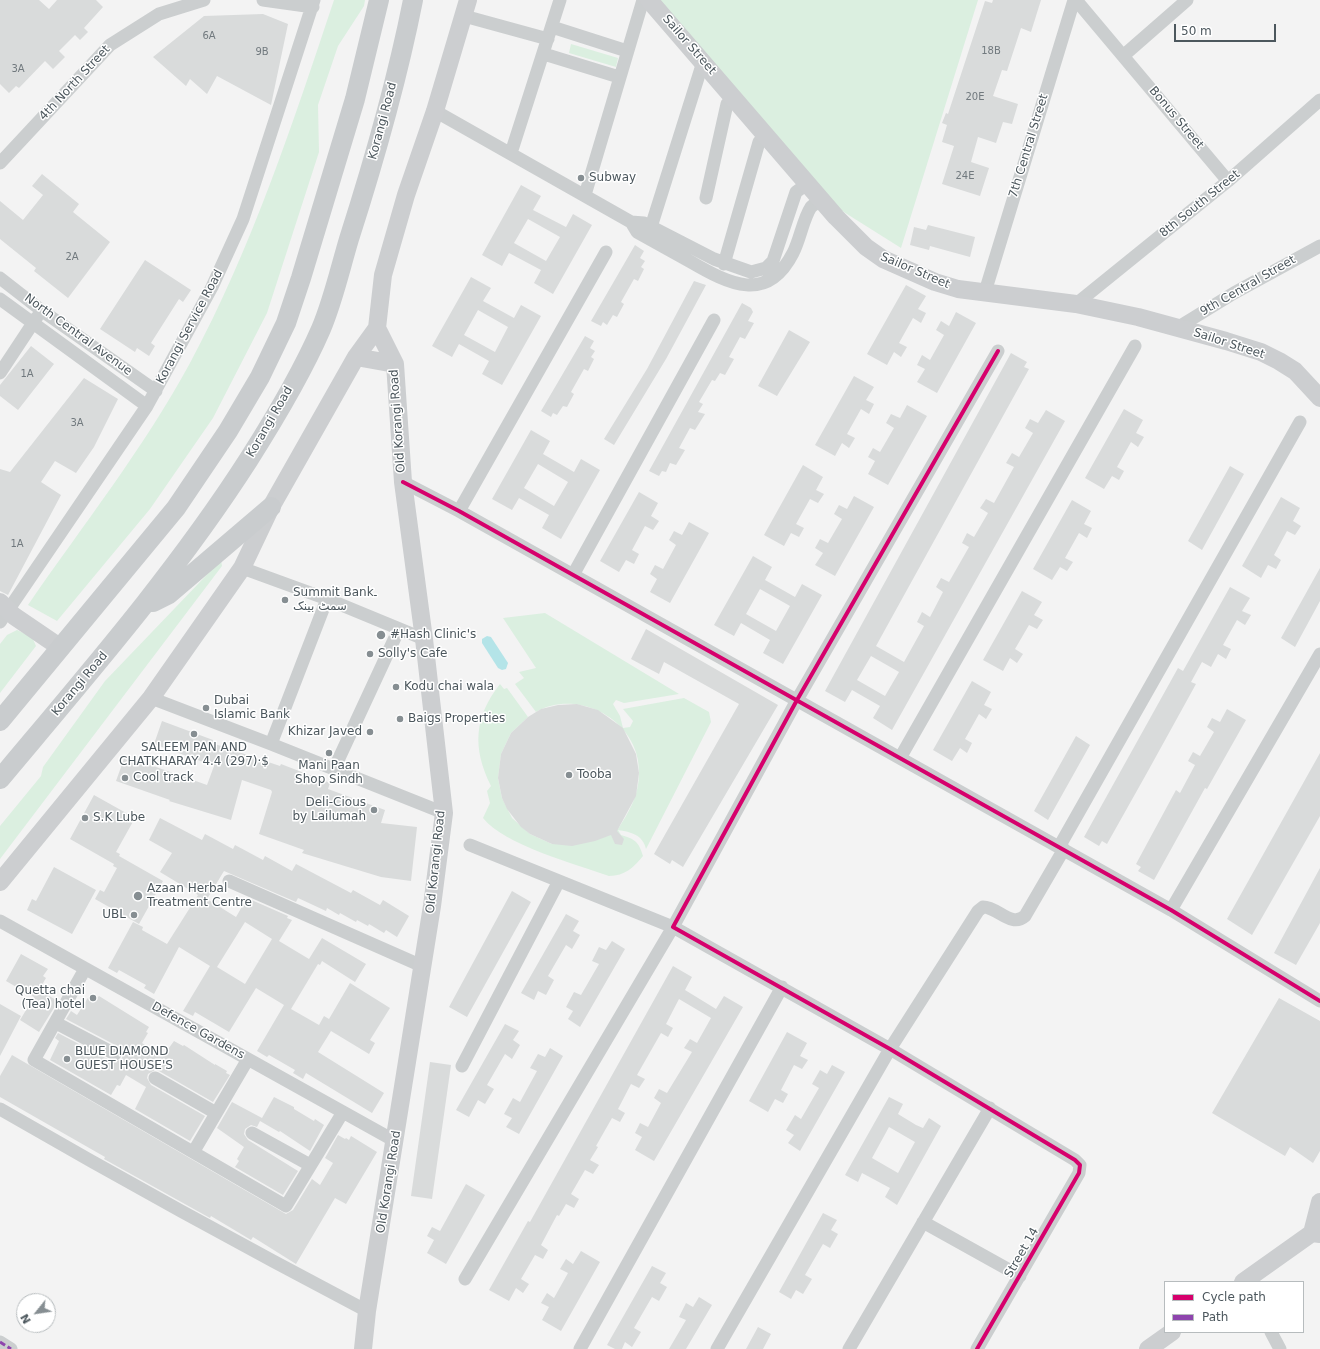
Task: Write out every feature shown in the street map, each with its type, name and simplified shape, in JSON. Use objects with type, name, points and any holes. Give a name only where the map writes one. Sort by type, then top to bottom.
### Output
[{"type":"main road","points":[[0,721],[176,508],[228,431],[266,363],[286,323],[301,278],[355,99],[379,0]]},
{"type":"main road","name":"Korangi Road","points":[[0,779],[144,606],[220,504],[277,416],[322,328],[359,209],[388,108],[413,0]]},
{"type":"main road","points":[[144,606],[169,594],[271,507]]},
{"type":"street","name":"4th North Street","points":[[0,163],[110,45],[158,14],[204,0]]},
{"type":"street","points":[[263,0],[314,3]]},
{"type":"street","points":[[511,153],[544,54],[560,0]]},
{"type":"street","points":[[585,195],[643,0]]},
{"type":"street","name":"Sailor Street","points":[[649,0],[821,200],[866,247],[883,259],[935,282],[958,289],[1076,304],[1177,328],[1261,352],[1295,371],[1320,398]]},
{"type":"street","name":"Bonus Street","points":[[1075,0],[1228,181]]},
{"type":"street","name":"7th Central Street","points":[[985,292],[1075,0]]},
{"type":"street","points":[[1123,56],[1187,0]]},
{"type":"street","name":"Korangi Service Road","points":[[4,613],[147,406],[212,287],[243,219],[314,3]]},
{"type":"street","points":[[0,882],[151,698],[242,568],[271,507],[356,357],[377,328],[383,275],[406,195],[435,111],[466,8],[550,33],[627,51]]},
{"type":"street","points":[[544,54],[619,77]]},
{"type":"street","points":[[651,227],[703,62]]},
{"type":"street","points":[[706,198],[727,104],[734,98]]},
{"type":"street","name":"8th South Street","points":[[1076,304],[1228,181],[1320,100]]},
{"type":"street","points":[[435,111],[631,222],[644,223],[724,264],[751,272],[766,268],[773,261],[796,192],[807,184]]},
{"type":"street","points":[[724,264],[759,142],[766,136]]},
{"type":"street","points":[[631,222],[637,232],[720,278],[748,285],[759,284],[771,280],[782,272],[793,252],[811,207],[821,200]]},
{"type":"street","name":"9th Central Street","points":[[1177,328],[1234,293],[1320,246]]},
{"type":"street","points":[[460,510],[606,252]]},
{"type":"street","name":"North Central Avenue","points":[[0,278],[41,310],[156,391]]},
{"type":"street","name":"North Central Avenue","points":[[0,299],[147,406]]},
{"type":"street","points":[[0,373],[41,310]]},
{"type":"street","points":[[573,575],[714,320]]},
{"type":"street","name":"Old Korangi Road","points":[[363,1349],[432,906],[444,813],[424,639],[403,482],[394,364],[377,328]]},
{"type":"street","points":[[900,758],[1135,346]]},
{"type":"street","points":[[464,1279],[673,927],[797,700],[998,351]]},
{"type":"street","points":[[356,357],[394,364]]},
{"type":"street","points":[[717,1349],[890,1049],[978,911],[983,907],[988,907],[1014,921],[1020,920],[1025,916],[1061,848],[1300,422]]},
{"type":"street","points":[[403,482],[460,510],[573,575],[1171,910],[1320,1001]]},
{"type":"street","points":[[242,568],[327,599],[424,639]]},
{"type":"street","points":[[271,744],[327,599]]},
{"type":"street","points":[[4,613],[61,648]]},
{"type":"street","points":[[334,769],[399,629]]},
{"type":"street","points":[[1171,910],[1320,654]]},
{"type":"street","points":[[151,698],[444,813]]},
{"type":"street","points":[[470,845],[673,927],[782,987],[990,1108],[849,1349]]},
{"type":"street","points":[[229,881],[422,966]]},
{"type":"street","points":[[462,1066],[559,881]]},
{"type":"street","name":"Defence Gardens","points":[[0,921],[395,1141]]},
{"type":"street","points":[[85,969],[34,1060],[194,1151],[286,1206],[343,1112]]},
{"type":"street","points":[[580,1349],[782,987]]},
{"type":"street","points":[[56,1022],[116,1054]]},
{"type":"street","points":[[194,1151],[248,1059]]},
{"type":"street","points":[[155,1078],[216,1113]]},
{"type":"street","name":"Street 14","points":[[977,1349],[1079,1173],[1080,1165],[1076,1160],[990,1108]]},
{"type":"street","points":[[0,1109],[112,1174],[238,1244],[368,1311]]},
{"type":"street","points":[[252,1134],[310,1165]]},
{"type":"street","points":[[1246,1281],[1316,1234],[1320,1202]]},
{"type":"street","points":[[923,1222],[1020,1276]]},
{"type":"street","points":[[1148,1349],[1171,1333]]},
{"type":"street","points":[[1272,1333],[1280,1349]]},
{"type":"street","points":[[0,1342],[11,1349]]},
{"type":"green space","points":[[334,0],[365,0],[364,6],[338,46],[318,105],[319,152],[267,313],[213,418],[150,509],[57,621],[28,605],[133,456],[172,395],[190,363],[233,275],[252,230],[287,139]]},
{"type":"green space","points":[[657,0],[978,0],[901,248],[839,209]]},
{"type":"green space","points":[[571,44],[618,58],[616,67],[569,53]]},
{"type":"green space","points":[[221,560],[222,566],[0,859],[0,826],[41,776],[43,767],[105,681]]},
{"type":"green space","points":[[545,613],[679,694],[624,703],[616,700],[613,704],[620,716],[623,728],[630,727],[633,721],[623,709],[684,698],[709,712],[711,722],[646,849],[639,837],[632,833],[618,830],[621,835],[630,838],[638,844],[643,856],[629,870],[615,876],[609,876],[523,845],[493,828],[483,818],[490,803],[487,791],[491,786],[481,759],[479,733],[485,709],[491,696],[500,684],[504,689],[507,688],[528,717],[511,733],[501,754],[498,778],[502,798],[512,818],[530,834],[552,844],[618,829],[635,796],[639,781],[637,755],[630,739],[619,725],[605,714],[588,707],[571,704],[553,705],[536,712],[515,684],[524,678],[519,672],[536,668],[503,618]]},
{"type":"green space","points":[[17,630],[32,637],[36,646],[0,693],[0,644],[7,635]]},
{"type":"water","points":[[487,636],[491,637],[508,663],[506,669],[502,670],[498,668],[482,643],[482,639]]},
{"type":"building","points":[[0,0],[39,0],[49,9],[57,0],[96,0],[103,7],[84,28],[88,32],[80,40],[75,35],[59,51],[65,57],[53,69],[45,61],[19,88],[16,86],[9,93],[0,84]]},
{"type":"building","points":[[993,0],[1041,0],[1031,32],[1021,28],[1007,71],[1002,70],[993,96],[1018,104],[1012,124],[1003,122],[996,143],[978,137],[971,162],[989,168],[980,196],[942,184],[954,146],[942,142],[947,125],[942,123],[946,113],[948,114],[985,1],[992,3]]},
{"type":"building","points":[[263,14],[288,24],[271,105],[217,76],[207,94],[190,79],[186,86],[153,57],[204,16]]},
{"type":"building","points":[[42,174],[79,204],[73,212],[110,242],[68,298],[34,271],[36,268],[0,239],[0,201],[23,220],[43,195],[32,186]]},
{"type":"building","points":[[521,185],[541,196],[533,210],[566,227],[573,214],[592,225],[553,294],[534,283],[541,270],[509,253],[502,266],[482,255]],"holes":[[[528,219],[560,237],[546,261],[514,243]]]},
{"type":"building","points":[[928,225],[975,237],[970,257],[930,246],[929,250],[910,245],[914,227],[926,230]]},
{"type":"building","points":[[635,245],[644,251],[640,258],[645,261],[641,267],[644,269],[638,281],[634,279],[621,302],[624,304],[617,317],[613,315],[607,325],[603,322],[601,326],[591,321]]},
{"type":"building","points":[[145,260],[191,290],[183,302],[179,299],[151,343],[155,346],[149,356],[137,348],[135,352],[100,329]]},
{"type":"building","points":[[471,277],[491,288],[483,301],[514,318],[521,305],[541,316],[502,385],[482,374],[489,361],[459,344],[452,357],[432,346]],"holes":[[[478,310],[508,327],[495,352],[464,335]]]},
{"type":"building","points":[[694,281],[706,285],[666,359],[614,445],[604,439],[647,369]]},
{"type":"building","points":[[906,285],[926,296],[918,309],[926,313],[921,323],[913,318],[899,343],[907,347],[901,357],[894,352],[887,365],[867,354]]},
{"type":"building","points":[[742,303],[751,308],[753,312],[748,321],[754,323],[745,339],[740,337],[729,357],[734,359],[725,375],[720,373],[715,381],[712,380],[699,402],[703,404],[698,412],[705,414],[695,430],[690,428],[679,448],[685,450],[676,465],[670,463],[666,472],[662,471],[659,476],[649,471]]},
{"type":"building","points":[[956,312],[976,323],[937,393],[917,382],[925,369],[917,365],[922,355],[930,360],[944,335],[936,330],[941,321],[949,326]]},
{"type":"building","points":[[789,330],[810,342],[777,396],[758,386]]},
{"type":"building","points":[[585,336],[594,341],[590,348],[595,351],[591,357],[594,359],[588,371],[584,369],[571,392],[574,394],[567,407],[563,406],[557,415],[553,413],[551,417],[541,411]]},
{"type":"building","points":[[31,346],[54,364],[18,410],[0,396],[0,385]]},
{"type":"building","points":[[1011,353],[1027,362],[1024,367],[1029,369],[876,646],[904,662],[924,626],[917,622],[922,612],[930,617],[943,592],[936,587],[941,578],[949,582],[969,547],[962,543],[967,533],[974,537],[988,513],[980,508],[986,499],[994,503],[1014,467],[1006,463],[1012,453],[1019,457],[1033,433],[1025,428],[1030,419],[1038,423],[1046,410],[1065,421],[892,730],[873,718],[880,706],[852,690],[845,702],[825,691]],"holes":[[[871,656],[899,672],[885,696],[857,680]]]},
{"type":"building","points":[[854,376],[874,387],[866,400],[874,404],[869,414],[861,409],[847,434],[855,438],[849,448],[842,443],[835,456],[815,445]]},
{"type":"building","points":[[84,378],[118,399],[94,447],[76,473],[55,461],[41,482],[61,495],[8,595],[0,591],[0,469],[10,472]]},
{"type":"building","points":[[907,405],[927,416],[888,485],[868,474],[875,461],[868,457],[873,448],[880,452],[894,428],[886,423],[891,414],[900,418]]},
{"type":"building","points":[[1124,409],[1143,420],[1136,433],[1144,437],[1138,447],[1131,442],[1117,467],[1124,471],[1119,480],[1112,476],[1104,489],[1085,478]]},
{"type":"building","points":[[531,430],[550,441],[543,454],[574,472],[581,459],[600,470],[561,539],[542,528],[549,515],[519,498],[512,510],[492,499]],"holes":[[[538,464],[568,482],[554,506],[524,488]]]},
{"type":"building","points":[[803,465],[823,477],[816,490],[824,494],[818,503],[810,499],[796,524],[804,528],[799,537],[791,533],[784,546],[764,535]]},
{"type":"building","points":[[1230,466],[1244,474],[1202,550],[1188,541]]},
{"type":"building","points":[[639,492],[658,503],[651,516],[659,521],[653,530],[645,526],[632,550],[639,554],[634,564],[626,560],[619,572],[600,561]]},
{"type":"building","points":[[854,496],[874,507],[835,576],[815,565],[823,553],[815,548],[820,539],[828,543],[842,519],[834,514],[839,505],[847,509]]},
{"type":"building","points":[[1281,497],[1300,508],[1293,521],[1301,526],[1295,535],[1287,531],[1274,555],[1281,560],[1276,569],[1268,565],[1261,578],[1242,566]]},
{"type":"building","points":[[1072,500],[1091,511],[1084,524],[1092,528],[1087,538],[1079,533],[1065,558],[1073,562],[1067,571],[1060,567],[1052,580],[1033,569]]},
{"type":"building","points":[[689,522],[709,533],[670,603],[650,592],[657,579],[650,574],[655,565],[663,569],[676,545],[669,540],[674,531],[682,535]]},
{"type":"building","points":[[753,556],[772,567],[765,580],[795,597],[802,584],[822,595],[783,664],[763,653],[770,640],[741,623],[734,636],[714,625]],"holes":[[[760,589],[790,606],[776,631],[746,614]]]},
{"type":"building","points":[[1320,568],[1320,601],[1295,647],[1281,638]]},
{"type":"building","points":[[1230,587],[1250,598],[1242,611],[1251,615],[1245,625],[1237,620],[1223,645],[1231,649],[1226,659],[1218,654],[1211,667],[1202,662],[1191,682],[1196,684],[1148,771],[1107,844],[1102,841],[1099,846],[1084,837],[1178,668],[1183,671]]},
{"type":"building","points":[[1022,591],[1042,602],[1034,615],[1043,620],[1037,629],[1029,625],[1015,649],[1023,654],[1017,663],[1010,658],[1003,671],[983,660]]},
{"type":"building","points":[[646,629],[778,705],[683,867],[672,860],[670,864],[654,854],[739,704],[664,662],[659,674],[631,659]]},
{"type":"building","points":[[972,681],[991,692],[984,705],[992,709],[986,719],[979,714],[965,739],[972,743],[967,753],[960,748],[952,761],[933,750]]},
{"type":"building","name":"Tooba","points":[[577,704],[598,710],[623,728],[636,754],[639,773],[636,796],[617,831],[624,839],[622,845],[615,844],[611,835],[595,841],[572,846],[552,844],[530,834],[521,827],[507,809],[502,798],[498,778],[501,754],[511,733],[528,717],[541,709],[558,705]]},
{"type":"building","points":[[1227,709],[1246,720],[1207,789],[1205,788],[1154,880],[1138,871],[1141,867],[1136,864],[1176,790],[1180,793],[1195,765],[1188,761],[1193,752],[1200,756],[1214,732],[1207,727],[1212,718],[1220,722]]},
{"type":"building","points":[[162,721],[213,740],[212,743],[280,766],[281,764],[330,783],[328,789],[385,810],[381,823],[417,827],[411,881],[381,877],[302,853],[304,850],[259,834],[272,792],[271,790],[242,780],[231,820],[169,801],[170,800],[116,781],[125,756],[207,785],[214,766],[154,744]]},
{"type":"building","points":[[1076,736],[1090,745],[1048,820],[1034,811]]},
{"type":"building","points":[[1320,753],[1320,816],[1252,935],[1227,919]]},
{"type":"building","points":[[94,795],[135,818],[116,852],[120,854],[119,856],[163,881],[139,924],[95,899],[100,890],[104,892],[117,868],[113,866],[114,864],[70,839]]},
{"type":"building","points":[[160,818],[202,840],[205,834],[233,849],[235,845],[263,860],[265,856],[292,871],[296,864],[351,893],[353,890],[380,905],[383,900],[409,916],[397,937],[386,930],[384,933],[369,924],[368,926],[357,920],[356,922],[327,908],[326,911],[298,898],[296,902],[224,871],[207,899],[236,917],[247,898],[288,916],[287,918],[292,920],[279,941],[309,959],[322,938],[366,964],[355,982],[322,961],[320,965],[318,964],[291,1009],[319,1025],[324,1016],[329,1019],[350,983],[390,1008],[370,1040],[375,1043],[369,1054],[331,1031],[318,1052],[384,1093],[372,1113],[306,1073],[303,1079],[293,1073],[295,1070],[269,1055],[267,1057],[257,1051],[284,1005],[256,988],[229,1032],[195,1012],[193,1016],[183,1011],[210,966],[179,947],[154,994],[144,988],[146,985],[119,970],[117,973],[108,968],[133,922],[143,927],[142,930],[167,944],[198,895],[160,872],[172,853],[149,840]],"holes":[[[245,922],[272,939],[245,984],[217,967]]]},
{"type":"building","points":[[54,867],[96,890],[72,934],[27,910],[32,899],[36,901]]},
{"type":"building","points":[[1320,868],[1320,923],[1296,965],[1274,953]]},
{"type":"building","points":[[512,891],[531,902],[467,1017],[449,1007]]},
{"type":"building","points":[[566,914],[579,921],[573,931],[580,935],[572,949],[566,945],[548,976],[554,980],[546,995],[538,991],[534,1000],[521,993]]},
{"type":"building","points":[[612,941],[625,949],[580,1027],[568,1019],[573,1011],[566,1007],[574,992],[581,995],[599,964],[592,961],[599,947],[606,950]]},
{"type":"building","points":[[21,954],[48,969],[43,976],[46,978],[39,990],[56,1000],[55,1002],[57,1003],[39,1032],[20,1020],[34,997],[6,981]]},
{"type":"building","points":[[673,966],[692,977],[685,990],[716,1009],[724,996],[743,1007],[654,1161],[635,1150],[642,1137],[635,1133],[640,1123],[648,1127],[661,1103],[654,1098],[659,1089],[667,1093],[692,1052],[684,1048],[690,1039],[697,1043],[711,1018],[679,999],[666,1024],[673,1028],[668,1037],[661,1033],[637,1075],[645,1079],[639,1088],[631,1084],[618,1109],[625,1113],[620,1122],[612,1118],[596,1146],[598,1147],[590,1160],[599,1165],[593,1174],[585,1170],[571,1194],[579,1199],[574,1208],[566,1204],[559,1216],[557,1215],[541,1245],[548,1250],[543,1259],[535,1255],[521,1279],[529,1284],[523,1293],[516,1288],[509,1301],[489,1290],[528,1221],[530,1222]]},
{"type":"building","points":[[91,993],[98,997],[99,996],[149,1027],[146,1032],[148,1033],[142,1043],[163,1056],[174,1041],[183,1046],[184,1045],[227,1071],[226,1073],[230,1075],[213,1102],[159,1071],[155,1070],[148,1074],[147,1078],[151,1085],[205,1116],[190,1141],[135,1109],[146,1087],[126,1075],[120,1086],[117,1085],[111,1095],[50,1060],[59,1041],[55,1038],[58,1033],[111,1061],[116,1062],[122,1058],[123,1053],[119,1047],[66,1019],[71,1011],[77,1015]]},
{"type":"building","points":[[1279,998],[1320,1021],[1320,1151],[1313,1163],[1290,1147],[1285,1156],[1212,1113]]},
{"type":"building","points":[[0,1004],[21,1016],[0,1056]]},
{"type":"building","points":[[505,1024],[519,1031],[513,1040],[520,1045],[512,1059],[505,1054],[487,1085],[494,1089],[485,1104],[478,1100],[469,1117],[456,1110]]},
{"type":"building","points":[[787,1032],[807,1043],[800,1056],[808,1060],[802,1069],[794,1065],[781,1090],[788,1094],[783,1103],[775,1099],[768,1112],[749,1101]]},
{"type":"building","points":[[550,1048],[563,1056],[519,1134],[506,1127],[512,1118],[504,1114],[513,1098],[520,1102],[537,1071],[530,1068],[538,1054],[545,1057]]},
{"type":"building","points":[[12,1055],[286,1214],[293,1210],[312,1179],[320,1185],[333,1163],[325,1158],[338,1135],[349,1140],[351,1136],[377,1152],[346,1204],[335,1198],[296,1264],[253,1237],[251,1240],[211,1216],[210,1218],[104,1159],[105,1157],[0,1097],[0,1076]]},
{"type":"building","points":[[430,1062],[451,1065],[432,1199],[411,1196]]},
{"type":"building","points":[[832,1065],[845,1072],[800,1151],[788,1143],[794,1135],[786,1130],[795,1115],[801,1119],[819,1088],[812,1084],[820,1070],[827,1074]]},
{"type":"building","points":[[274,1097],[294,1107],[294,1109],[314,1121],[315,1119],[324,1125],[310,1151],[280,1131],[279,1132],[260,1121],[257,1127],[251,1125],[245,1129],[244,1134],[248,1140],[298,1171],[283,1195],[235,1167],[239,1161],[237,1159],[244,1147],[217,1128],[232,1102],[262,1118]]},
{"type":"building","points":[[889,1097],[903,1104],[898,1114],[916,1125],[923,1128],[929,1118],[941,1126],[897,1205],[885,1197],[890,1188],[862,1173],[858,1182],[845,1175]],"holes":[[[889,1127],[915,1142],[898,1173],[872,1158]]]},
{"type":"building","points":[[466,1184],[485,1195],[446,1264],[427,1253],[434,1240],[427,1236],[432,1227],[440,1231]]},
{"type":"building","points":[[823,1213],[837,1220],[831,1230],[838,1234],[830,1248],[823,1244],[805,1275],[812,1279],[803,1294],[796,1290],[791,1299],[779,1292]]},
{"type":"building","points":[[581,1251],[600,1262],[561,1331],[542,1320],[549,1307],[541,1303],[547,1293],[554,1298],[568,1273],[560,1269],[566,1259],[573,1264]]},
{"type":"building","points":[[652,1266],[666,1273],[660,1283],[667,1287],[659,1301],[652,1297],[634,1328],[641,1332],[632,1347],[625,1342],[622,1349],[615,1349],[607,1345]]},
{"type":"building","points":[[699,1297],[712,1305],[686,1349],[669,1349],[686,1320],[679,1317],[686,1303],[693,1307]]},
{"type":"building","points":[[758,1327],[771,1334],[763,1349],[746,1349]]},
{"type":"marked path","points":[[0,1342],[11,1349]]},
{"type":"cycle path","points":[[977,1349],[1079,1173],[1080,1165],[1075,1160],[890,1049],[673,927],[797,700],[998,351]]},
{"type":"cycle path","points":[[403,482],[459,511],[1171,910],[1320,1001]]},
{"type":"place","name":"Subway","points":[[581,178]]},
{"type":"place","name":"Summit Bank۔ سمٹ بینک","points":[[285,600]]},
{"type":"place","name":"#Hash Clinic's","points":[[381,635]]},
{"type":"place","name":"Solly's Cafe","points":[[370,654]]},
{"type":"place","name":"Kodu chai wala","points":[[396,687]]},
{"type":"place","name":"Dubai Islamic Bank","points":[[206,708]]},
{"type":"place","name":"Baigs Properties","points":[[400,719]]},
{"type":"place","name":"Khizar Javed","points":[[370,732]]},
{"type":"place","name":"SALEEM PAN AND CHATKHARAY 4.4 (297)·$","points":[[194,734]]},
{"type":"place","name":"Mani Paan Shop Sindh","points":[[329,753]]},
{"type":"place","name":"Tooba","points":[[569,775]]},
{"type":"place","name":"Cool track","points":[[125,778]]},
{"type":"place","name":"Deli-Cious by Lailumah","points":[[374,810]]},
{"type":"place","name":"S.K Lube","points":[[85,818]]},
{"type":"place","name":"Azaan Herbal Treatment Centre","points":[[138,896]]},
{"type":"place","name":"UBL","points":[[134,915]]},
{"type":"place","name":"Quetta chai (Tea) hotel","points":[[93,998]]},
{"type":"place","name":"BLUE DIAMOND GUEST HOUSE'S","points":[[67,1059]]}]
